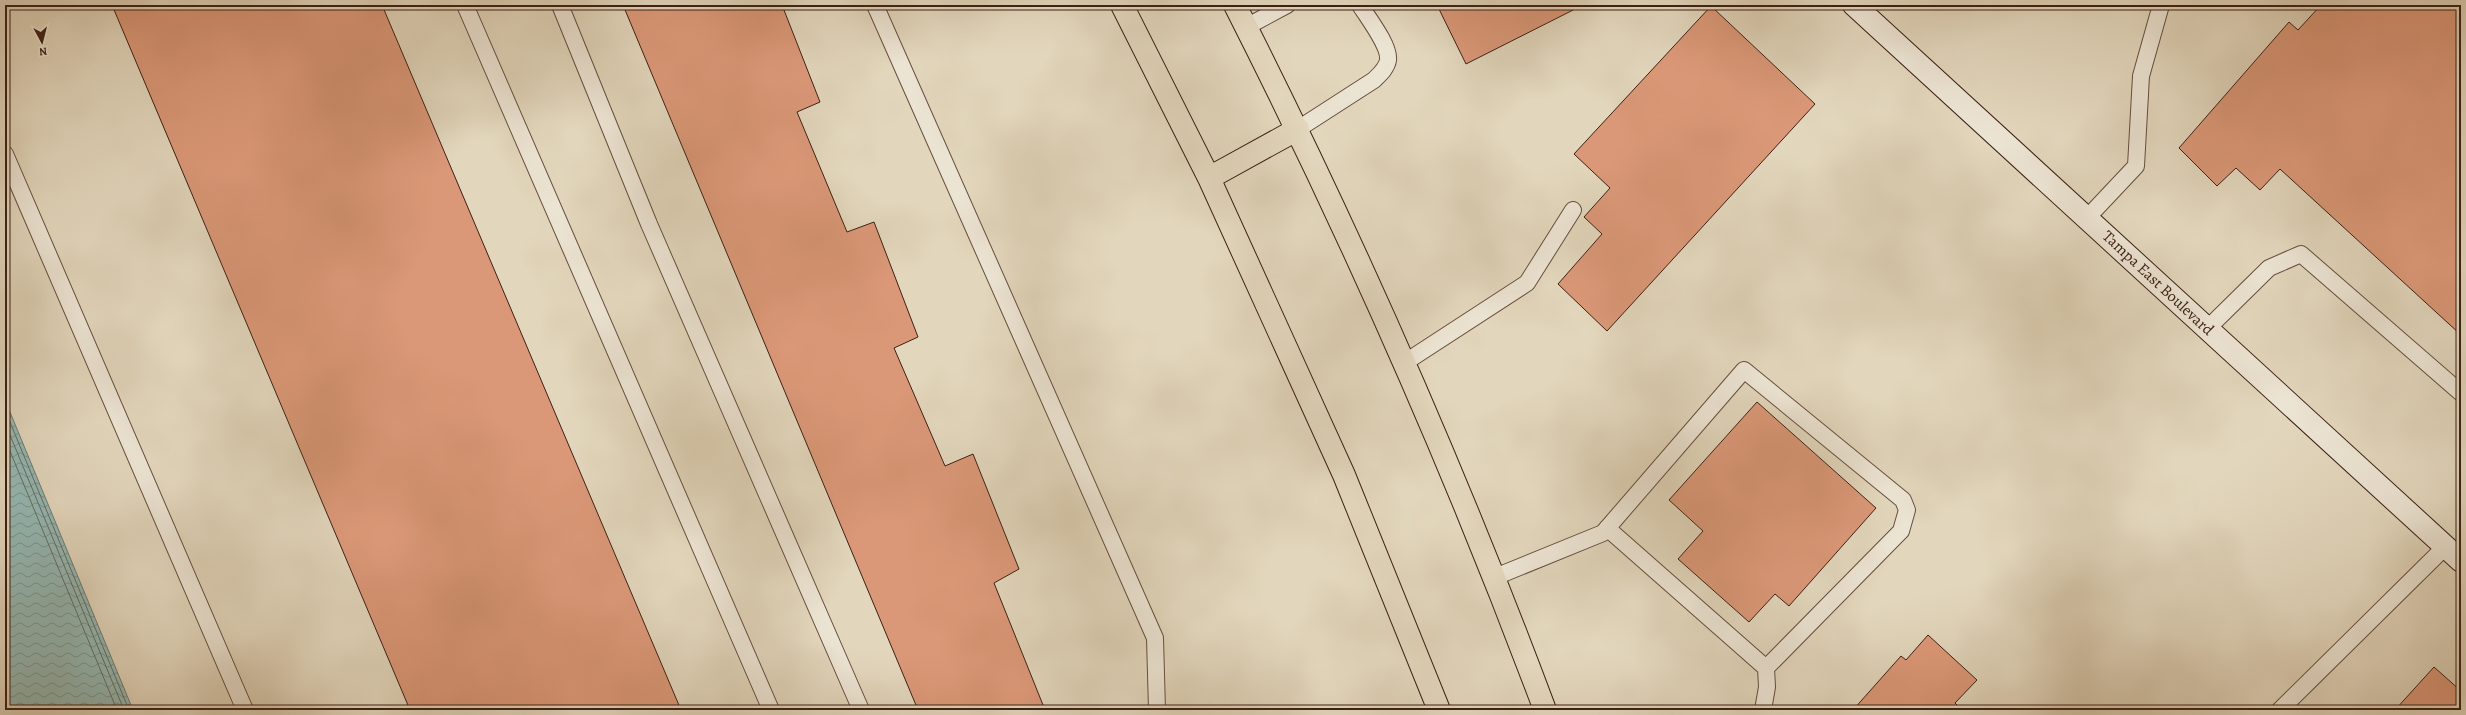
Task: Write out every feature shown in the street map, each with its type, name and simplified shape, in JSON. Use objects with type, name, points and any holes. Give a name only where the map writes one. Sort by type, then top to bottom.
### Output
[{"type":"main road","points":[[1122,5],[1209,178],[1344,475],[1439,710]]},
{"type":"main road","points":[[1235,5],[1298,129],[1404,363],[1495,577],[1545,710]]},
{"type":"main road","name":"Tampa East Boulevard","points":[[1854,5],[2461,561]]},
{"type":"main road","points":[[1209,178],[1298,129]]},
{"type":"lane","points":[[465,5],[771,710]]},
{"type":"lane","points":[[560,5],[649,224],[861,710]]},
{"type":"lane","points":[[875,5],[1155,638],[1157,710]]},
{"type":"lane","points":[[1246,27],[1287,5]]},
{"type":"lane","points":[[1298,129],[1374,80],[1383,71],[1388,60],[1384,44],[1360,5]]},
{"type":"lane","points":[[2087,218],[2136,166],[2141,76],[2161,5]]},
{"type":"lane","points":[[5,154],[245,710]]},
{"type":"lane","points":[[1404,363],[1527,283],[1573,210]]},
{"type":"lane","points":[[2207,328],[2269,268],[2301,254],[2461,393]]},
{"type":"lane","points":[[1495,577],[1602,533],[1744,370],[1903,500],[1907,510],[1901,531],[1766,668]]},
{"type":"lane","points":[[1607,528],[1766,668],[1767,687],[1763,710]]},
{"type":"lane","points":[[2280,710],[2445,547]]},
{"type":"water","points":[[5,400],[133,710],[5,710]]},
{"type":"building","points":[[112,5],[382,5],[681,710],[410,710]]},
{"type":"building","points":[[623,5],[782,5],[820,102],[797,112],[847,232],[874,222],[918,337],[894,348],[945,466],[973,454],[1019,569],[994,583],[1043,705],[1031,710],[918,710]]},
{"type":"building","points":[[1437,5],[1583,5],[1466,64]]},
{"type":"building","points":[[2321,5],[2461,5],[2461,335],[2280,169],[2260,190],[2236,168],[2217,186],[2179,148],[2289,22],[2298,30]]},
{"type":"building","points":[[1711,6],[1815,104],[1607,331],[1558,284],[1602,234],[1584,217],[1610,188],[1574,154]]},
{"type":"building","points":[[1757,402],[1876,508],[1789,606],[1775,594],[1749,622],[1678,559],[1703,531],[1669,500]]},
{"type":"building","points":[[1928,635],[1977,680],[1955,703],[1962,710],[1853,710],[1901,656],[1906,660]]},
{"type":"building","points":[[2434,667],[2461,691],[2461,710],[2395,710]]}]
